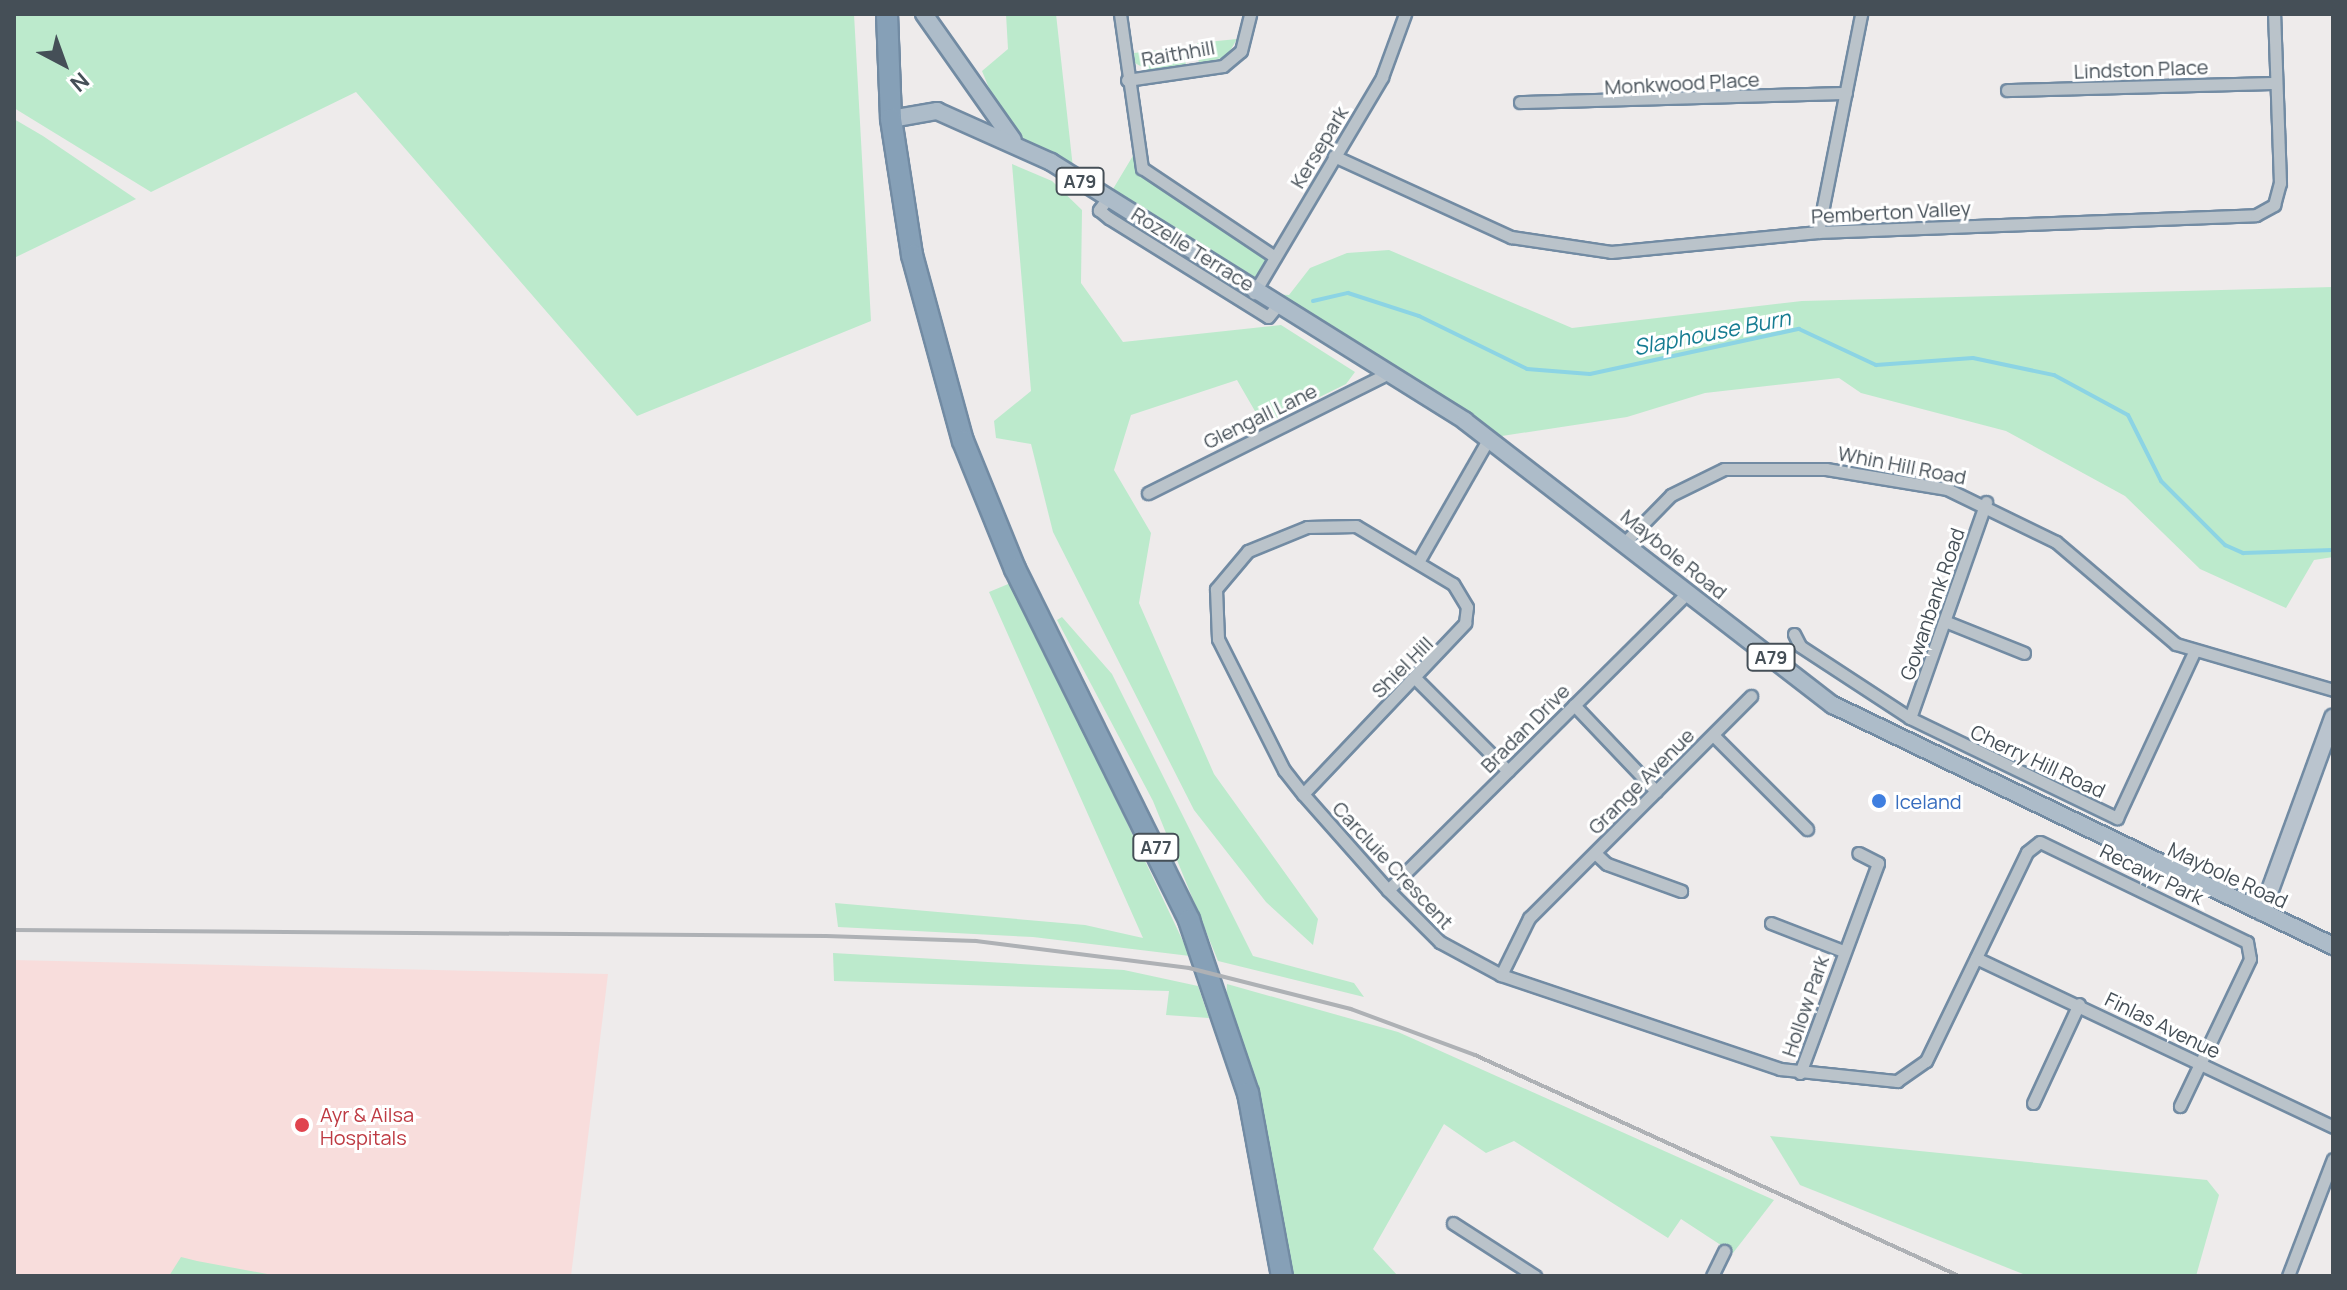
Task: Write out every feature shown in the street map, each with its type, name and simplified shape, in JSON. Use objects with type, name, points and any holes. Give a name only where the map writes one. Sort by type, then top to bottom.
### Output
[{"type":"highway","name":"A77","points":[[887,14],[891,119],[912,255],[963,441],[1015,569],[1189,920],[1248,1093],[1282,1276]]},
{"type":"main road","name":"Maybole Road","points":[[924,14],[1017,144]]},
{"type":"main road","name":"Maybole Road","points":[[891,119],[937,111],[1017,144],[1489,438],[1627,540],[1688,592],[1833,705],[2333,946]]},
{"type":"street","points":[[1120,14],[1134,154],[1151,180],[1275,257]]},
{"type":"street","name":"Raithhill","points":[[1127,80],[1223,66],[1241,51],[1250,14]]},
{"type":"street","name":"Kersepark","points":[[1254,293],[1382,77],[1405,14]]},
{"type":"street","points":[[1818,232],[1861,14]]},
{"type":"street","name":"Pemberton Valley","points":[[1334,156],[1511,237],[1569,249],[1655,253],[1818,232],[2256,215],[2279,195],[2274,14]]},
{"type":"street","name":"Lindston Place","points":[[2007,90],[2276,83]]},
{"type":"street","name":"Monkwood Place","points":[[1520,102],[1846,93]]},
{"type":"street","name":"Rozelle Terrace","points":[[1107,199],[1099,210],[1109,218],[1268,317],[1276,307]]},
{"type":"street","name":"Glengall Lane","points":[[1148,493],[1389,373]]},
{"type":"street","points":[[1418,562],[1489,438]]},
{"type":"street","name":"Whin Hill Road","points":[[1627,540],[1698,478],[1748,467],[1882,477],[1986,502],[2056,542],[2194,652],[2333,690]]},
{"type":"street","name":"Gowanbank Road","points":[[1910,718],[1947,622],[1986,502]]},
{"type":"street","name":"Carcluie Crescent","points":[[1418,562],[1356,526],[1307,527],[1248,551],[1216,589],[1213,614],[1227,666],[1303,794],[1388,890],[1440,942],[1501,975],[1800,1073],[1897,1081],[1912,1075],[1976,958]]},
{"type":"street","name":"Shiel Hill","points":[[1303,794],[1458,633],[1467,607],[1453,584],[1418,562]]},
{"type":"street","name":"Bradan Drive","points":[[1388,890],[1688,592]]},
{"type":"street","points":[[1947,622],[2024,653]]},
{"type":"street","name":"Cherry Hill Road","points":[[1794,634],[1812,654],[1910,718],[2117,818],[2194,652]]},
{"type":"street","points":[[1416,679],[1508,771]]},
{"type":"street","name":"Grange Avenue","points":[[1501,975],[1529,918],[1751,696]]},
{"type":"street","points":[[1574,705],[1656,791]]},
{"type":"street","points":[[2262,912],[2328,750],[2333,718]]},
{"type":"street","name":"Grange Avenue","points":[[1713,735],[1807,829]]},
{"type":"street","name":"Recawr Park","points":[[1976,958],[2033,845],[2063,851],[2247,942],[2250,959],[2201,1064]]},
{"type":"street","name":"Grange Avenue","points":[[1595,853],[1607,864],[1681,891]]},
{"type":"street","name":"Hollow Park","points":[[1800,1073],[1878,863],[1858,853]]},
{"type":"street","name":"Hollow Park","points":[[1771,923],[1843,951]]},
{"type":"street","name":"Finlas Avenue","points":[[1976,958],[2079,1004],[2333,1127]]},
{"type":"street","points":[[2033,1103],[2079,1004]]},
{"type":"street","points":[[2180,1106],[2201,1064]]},
{"type":"street","points":[[2288,1276],[2333,1159]]},
{"type":"street","points":[[1453,1223],[1535,1276]]},
{"type":"street","points":[[1712,1276],[1724,1251]]},
{"type":"shaded area","name":"Ayr & Ailsa Hospitals","points":[[14,960],[608,974],[571,1276],[14,1276]]},
{"type":"green space","points":[[14,14],[854,14],[871,321],[637,416],[356,92],[151,192],[14,108]]},
{"type":"green space","points":[[1006,14],[1056,14],[1074,177],[1017,144],[991,93],[982,71],[1008,49]]},
{"type":"green space","points":[[1237,39],[1227,56],[1199,65],[1197,43]]},
{"type":"green space","points":[[1184,47],[1186,67],[1149,71],[1135,63],[1134,53]]},
{"type":"green space","points":[[14,119],[43,136],[136,199],[14,258]]},
{"type":"green space","points":[[1134,154],[1151,180],[1275,257],[1255,293],[1289,295],[1310,268],[1347,253],[1389,250],[1572,328],[1802,301],[2333,287],[2333,557],[2314,560],[2286,608],[2200,569],[2125,496],[2006,431],[1861,393],[1839,378],[1705,393],[1627,417],[1489,438],[1289,315],[1107,199]]},
{"type":"green space","points":[[1012,164],[1052,181],[1082,210],[1081,283],[1123,342],[1281,325],[1355,372],[1346,384],[1263,425],[1237,380],[1131,415],[1114,470],[1151,533],[1139,603],[1214,774],[1318,919],[1313,945],[1266,902],[1194,810],[1053,532],[1031,444],[996,438],[994,421],[1031,391]]},
{"type":"green space","points":[[1013,582],[1190,956],[1033,937],[838,927],[835,903],[1085,925],[1143,938],[989,592]]},
{"type":"green space","points":[[1062,617],[1112,674],[1253,956],[1354,983],[1364,997],[1218,961],[1153,801],[1057,620]]},
{"type":"green space","points":[[833,953],[1124,970],[1198,986],[1209,1018],[1166,1015],[1169,991],[834,981]]},
{"type":"green space","points":[[1227,984],[1398,1032],[1774,1200],[1733,1253],[1681,1219],[1668,1238],[1514,1141],[1486,1153],[1444,1124],[1373,1249],[1398,1276],[1282,1276],[1225,1015]]},
{"type":"green space","points":[[1770,1136],[2207,1180],[2219,1195],[2196,1276],[2028,1276],[1800,1185]]},
{"type":"green space","points":[[181,1257],[197,1261],[278,1276],[169,1276]]},
{"type":"waterway","name":"Slaphouse Burn","points":[[1313,301],[1348,293],[1419,316],[1527,369],[1590,374],[1799,329],[1876,365],[1973,358],[2054,375],[2128,415],[2161,481],[2225,545],[2243,553],[2333,550]]},
{"type":"railway","points":[[14,930],[826,936],[976,941],[1189,968],[1351,1009],[1475,1055],[1959,1276]]},
{"type":"place","name":"Iceland","points":[[1879,801]]},
{"type":"place","name":"Ayr & Ailsa Hospitals","points":[[302,1125]]}]
